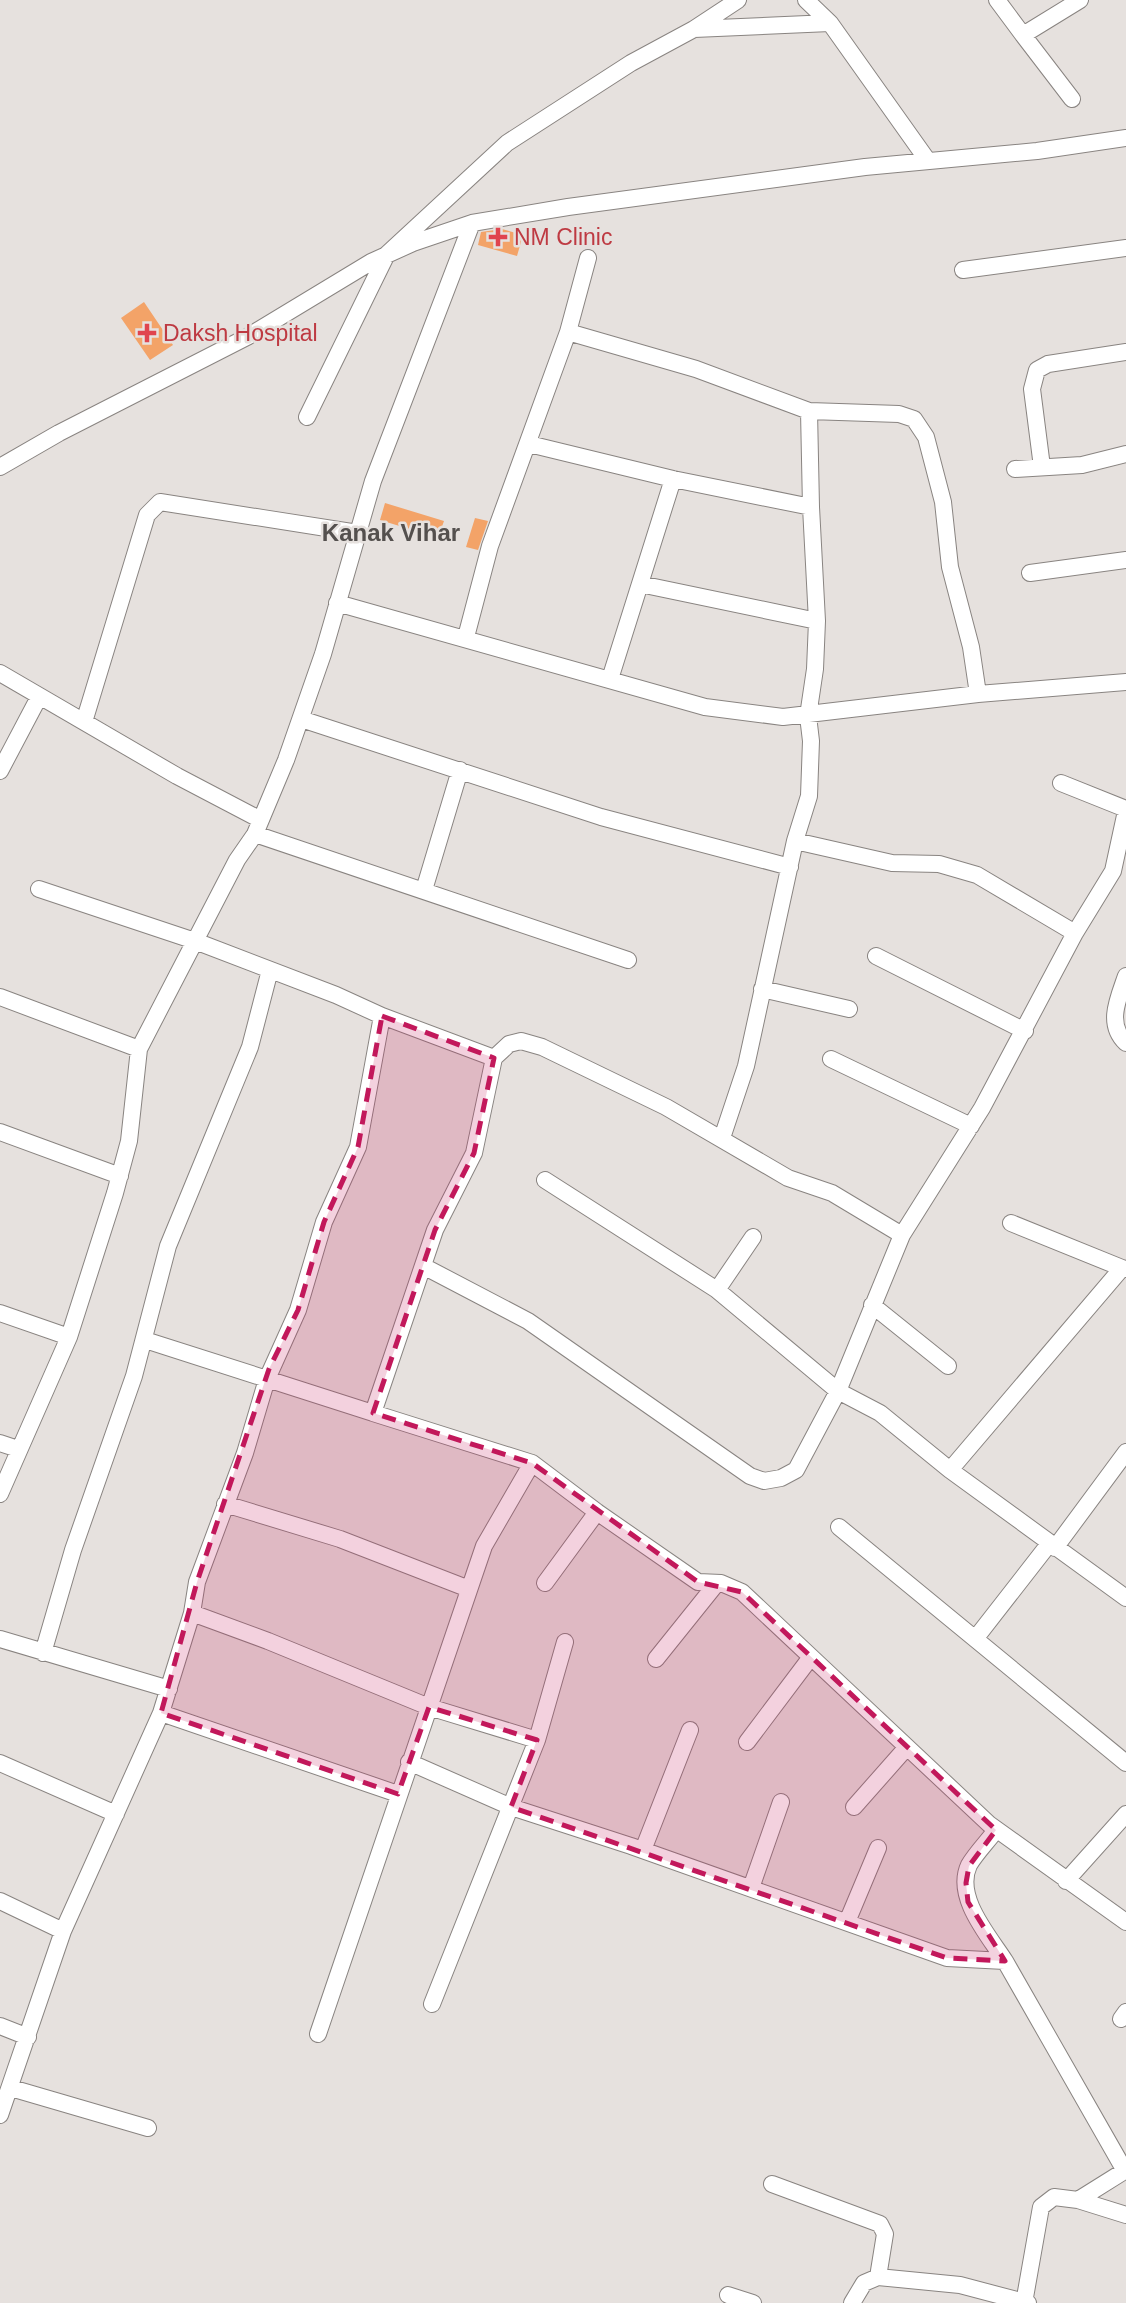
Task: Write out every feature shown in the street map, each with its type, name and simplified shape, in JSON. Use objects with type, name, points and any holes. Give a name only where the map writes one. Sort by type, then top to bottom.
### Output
[{"type":"street","points":[[307,417],[387,254],[507,143],[641,57],[694,29],[738,0]]},
{"type":"street","points":[[806,0],[830,23],[928,161]]},
{"type":"street","points":[[997,0],[1072,99]]},
{"type":"street","points":[[1023,35],[1080,0]]},
{"type":"street","points":[[694,29],[830,23]]},
{"type":"street","points":[[0,467],[58,433],[247,337],[387,254],[472,223],[718,186],[1126,138]]},
{"type":"street","points":[[0,1494],[69,1337],[120,1176],[129,1141],[139,1049],[257,826],[301,719],[373,481],[472,223]]},
{"type":"street","points":[[963,270],[1126,248]]},
{"type":"street","points":[[466,637],[490,546],[530,444],[556,359],[568,332],[588,258]]},
{"type":"street","points":[[568,332],[696,369],[809,411],[899,415],[914,419],[926,437],[943,502],[950,566],[971,647],[978,694]]},
{"type":"street","points":[[1042,467],[1032,390],[1037,370],[1048,364],[1126,352]]},
{"type":"street","points":[[722,1138],[746,1066],[795,841],[809,796],[811,741],[808,716],[816,669],[817,621],[809,411]]},
{"type":"street","points":[[530,444],[673,479],[811,507]]},
{"type":"street","points":[[1015,468],[1083,465],[1126,454]]},
{"type":"street","points":[[610,679],[673,479]]},
{"type":"street","points":[[84,722],[147,515],[160,502],[358,533]]},
{"type":"street","points":[[1030,573],[1126,560]]},
{"type":"street","points":[[640,584],[817,621]]},
{"type":"street","points":[[337,603],[466,637],[705,707],[783,717],[978,694],[1126,682]]},
{"type":"street","points":[[0,673],[257,826],[424,890],[628,960]]},
{"type":"street","points":[[0,771],[39,697]]},
{"type":"street","points":[[301,719],[601,817],[790,867]]},
{"type":"street","points":[[424,890],[460,770]]},
{"type":"street","points":[[423,1266],[528,1321],[750,1476],[765,1480],[781,1478],[796,1470],[838,1391],[902,1235],[971,1126],[1025,1031],[1075,933],[1119,874],[1126,810],[1061,783]]},
{"type":"street","points":[[795,841],[892,863],[939,864],[977,874],[1075,933]]},
{"type":"street","points":[[39,889],[195,941],[494,1058]]},
{"type":"street","points":[[876,956],[1025,1031]]},
{"type":"street","points":[[43,1653],[74,1550],[145,1340],[167,1246],[250,1047],[270,970]]},
{"type":"street","points":[[1126,976],[1114,1019],[1116,1031],[1126,1043]]},
{"type":"street","points":[[762,989],[849,1009]]},
{"type":"street","points":[[0,997],[139,1049]]},
{"type":"street","points":[[0,2115],[63,1931],[161,1713],[192,1613],[197,1582],[267,1379],[298,1310],[324,1222],[358,1147],[382,1016]]},
{"type":"street","points":[[373,1413],[435,1230],[474,1153],[494,1058],[509,1044],[521,1041],[542,1047],[666,1107],[788,1178],[832,1193],[902,1235]]},
{"type":"street","points":[[831,1059],[971,1126]]},
{"type":"street","points":[[0,1132],[120,1176]]},
{"type":"street","points":[[545,1181],[717,1290],[838,1391],[880,1413],[950,1470],[1126,1598]]},
{"type":"street","points":[[950,1470],[1124,1268],[1011,1223]]},
{"type":"street","points":[[717,1290],[753,1237]]},
{"type":"street","points":[[872,1305],[948,1366]]},
{"type":"street","points":[[0,1313],[69,1337]]},
{"type":"street","points":[[145,1340],[532,1463],[698,1582],[717,1583],[742,1592],[996,1830],[1126,1922]]},
{"type":"street","points":[[0,1443],[18,1449]]},
{"type":"street","points":[[975,1639],[1126,1452]]},
{"type":"street","points":[[318,2034],[469,1589],[492,1529],[532,1463]]},
{"type":"street","points":[[225,1504],[340,1539],[469,1589]]},
{"type":"street","points":[[545,1583],[597,1512]]},
{"type":"street","points":[[839,1527],[1126,1763]]},
{"type":"street","points":[[656,1658],[717,1583]]},
{"type":"street","points":[[192,1613],[268,1640],[429,1707],[537,1740]]},
{"type":"street","points":[[0,1639],[169,1689]]},
{"type":"street","points":[[432,2004],[537,1740],[565,1642]]},
{"type":"street","points":[[747,1742],[811,1657]]},
{"type":"street","points":[[161,1713],[398,1794]]},
{"type":"street","points":[[643,1850],[690,1730]]},
{"type":"street","points":[[854,1807],[907,1748]]},
{"type":"street","points":[[409,1762],[511,1807],[643,1850],[947,1958],[1005,1961]]},
{"type":"street","points":[[0,1763],[116,1814]]},
{"type":"street","points":[[751,1888],[781,1802]]},
{"type":"street","points":[[1066,1881],[1126,1814]]},
{"type":"street","points":[[996,1830],[969,1866],[966,1883],[968,1902],[1126,2171],[1078,2200]]},
{"type":"street","points":[[847,1922],[878,1848]]},
{"type":"street","points":[[0,1901],[63,1931]]},
{"type":"street","points":[[0,2026],[28,2037]]},
{"type":"street","points":[[11,2088],[148,2128]]},
{"type":"street","points":[[772,2184],[880,2224],[885,2234],[878,2277]]},
{"type":"street","points":[[852,2303],[864,2283],[878,2277],[960,2285],[1026,2303],[1041,2207],[1054,2197],[1078,2200],[1126,2215]]},
{"type":"street","points":[[728,2295],[753,2303]]},
{"type":"highlighted area","points":[[382,1016],[494,1058],[474,1153],[435,1230],[373,1413],[532,1463],[698,1582],[742,1592],[996,1830],[969,1866],[966,1883],[968,1902],[1005,1961],[947,1958],[511,1807],[537,1740],[429,1707],[398,1794],[161,1713],[197,1582],[269,1369],[298,1310],[324,1222],[358,1147]]},
{"type":"building","points":[[502,229],[523,235],[517,256],[478,245],[481,232]]},
{"type":"building","points":[[144,302],[173,345],[150,360],[121,318]]},
{"type":"building","points":[[385,503],[444,521],[438,538],[380,520]]},
{"type":"building","points":[[475,518],[488,521],[478,550],[466,547]]},
{"type":"place","name":"NM Clinic","points":[[498,237]]},
{"type":"place","name":"Daksh Hospital","points":[[147,333]]},
{"type":"district","name":"Kanak Vihar","points":[[391,532]]}]
